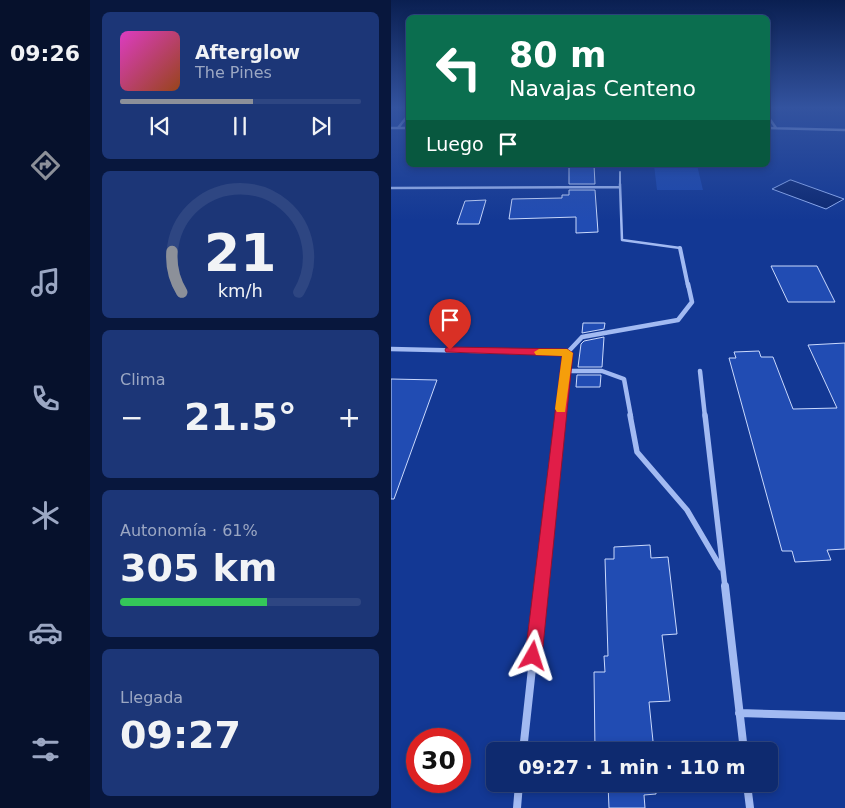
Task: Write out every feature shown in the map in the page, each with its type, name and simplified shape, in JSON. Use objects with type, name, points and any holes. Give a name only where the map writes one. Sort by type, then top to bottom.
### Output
[{"type":"street","points":[[524,742],[567,353],[581,337],[678,320],[692,302],[680,248]]},
{"type":"street","points":[[391,349],[567,353]]},
{"type":"street","points":[[565,371],[602,371],[623,378],[637,452],[687,510],[723,570]]},
{"type":"street","points":[[700,371],[743,742]]},
{"type":"street","points":[[739,713],[845,716]]},
{"type":"street","points":[[517,808],[518,792]]},
{"type":"street","points":[[748,792],[750,808]]},
{"type":"lane","points":[[620,172],[621,240],[680,248]]},
{"type":"lane","points":[[391,188],[619,187]]},
{"type":"shaded area","points":[[654,167],[697,167],[703,190],[657,190]]},
{"type":"shaded area","points":[[790,180],[844,199],[826,209],[772,189]]},
{"type":"building","points":[[569,167],[594,167],[595,184],[569,184]]},
{"type":"building","points":[[569,190],[595,190],[598,232],[576,233],[576,217],[509,219],[512,199],[562,198],[562,195],[569,195]]},
{"type":"building","points":[[486,200],[479,224],[457,224],[465,201]]},
{"type":"building","points":[[771,266],[817,266],[835,302],[788,302]]},
{"type":"building","points":[[583,323],[605,323],[604,329],[582,333]]},
{"type":"building","points":[[604,337],[602,367],[578,367],[581,344],[584,341]]},
{"type":"building","points":[[845,343],[845,549],[827,550],[831,560],[795,562],[792,551],[782,551],[729,358],[736,358],[734,352],[759,351],[761,357],[773,357],[793,409],[837,408],[808,345]]},
{"type":"building","points":[[577,375],[601,375],[600,387],[576,387]]},
{"type":"building","points":[[391,379],[437,380],[394,499],[391,499]]},
{"type":"building","points":[[650,545],[651,558],[668,557],[677,634],[662,635],[670,701],[649,702],[653,742],[595,742],[594,672],[605,672],[604,656],[608,656],[605,559],[614,559],[614,547]]},
{"type":"building","points":[[608,792],[656,792],[656,794],[644,795],[645,808],[609,808]]},
{"type":"slow traffic","points":[[539,352],[567,353],[561,409]]},
{"type":"route","points":[[450,350],[567,353],[533,656]]}]
